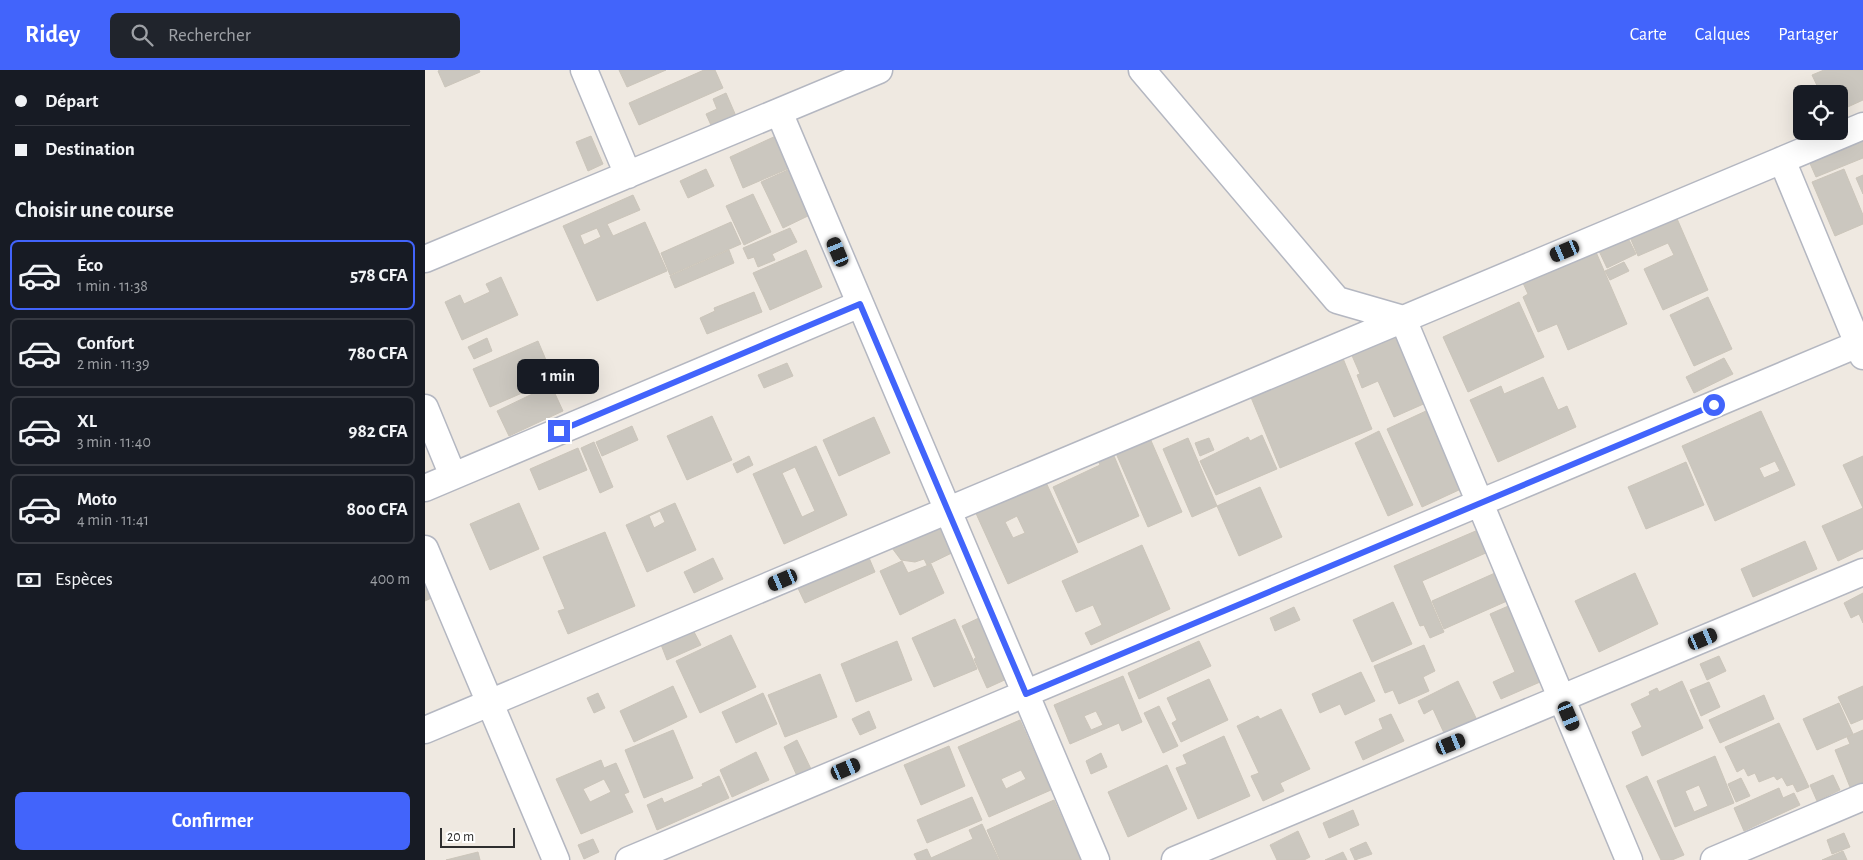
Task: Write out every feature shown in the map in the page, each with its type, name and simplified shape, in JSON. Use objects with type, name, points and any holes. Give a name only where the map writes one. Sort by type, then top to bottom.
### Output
[{"type":"street","points":[[584,70],[628,175]]},
{"type":"street","points":[[425,259],[879,70]]},
{"type":"street","points":[[1142,70],[1337,300],[1403,319]]},
{"type":"street","points":[[779,112],[1096,860]]},
{"type":"street","points":[[425,730],[1863,126]]},
{"type":"street","points":[[629,860],[1480,503],[1861,350],[1782,160]]},
{"type":"street","points":[[425,488],[860,304]]},
{"type":"street","points":[[1403,319],[1629,860]]},
{"type":"street","points":[[425,408],[453,476]]},
{"type":"street","points":[[425,549],[556,860]]},
{"type":"street","points":[[1175,860],[1863,572]]},
{"type":"street","points":[[1714,860],[1863,797]]},
{"type":"building","points":[[479,70],[480,72],[445,87],[438,71]]},
{"type":"building","points":[[619,70],[666,70],[627,87]]},
{"type":"building","points":[[704,70],[715,70],[723,88],[639,125],[629,103]]},
{"type":"building","points":[[1824,70],[1863,70],[1863,100],[1848,107],[1848,85],[1817,85],[1812,75]]},
{"type":"building","points":[[726,93],[739,123],[715,134],[706,114],[717,109],[713,99]]},
{"type":"building","points":[[778,135],[792,167],[743,188],[730,157]]},
{"type":"building","points":[[591,136],[603,164],[588,171],[576,142]]},
{"type":"building","points":[[1863,137],[1863,158],[1816,177],[1808,159]]},
{"type":"building","points":[[706,169],[714,186],[688,198],[680,181]]},
{"type":"building","points":[[790,169],[812,214],[783,228],[761,182]]},
{"type":"building","points":[[1844,169],[1863,215],[1863,224],[1835,236],[1812,182]]},
{"type":"building","points":[[1863,175],[1863,194],[1856,178]]},
{"type":"building","points":[[753,194],[771,232],[744,245],[726,206]]},
{"type":"building","points":[[633,195],[640,210],[607,224],[613,236],[645,222],[667,271],[597,301],[563,226]],"holes":[[[597,228],[601,237],[584,245],[580,235]]]},
{"type":"building","points":[[1675,214],[1708,290],[1663,310],[1644,269],[1674,255],[1668,243],[1638,256],[1629,235]]},
{"type":"building","points":[[731,222],[741,244],[670,275],[661,253]]},
{"type":"building","points":[[790,228],[797,242],[772,254],[775,260],[758,267],[754,257],[748,259],[743,248]]},
{"type":"building","points":[[1628,238],[1636,254],[1607,268],[1599,251]]},
{"type":"building","points":[[729,250],[734,263],[675,288],[670,276]]},
{"type":"building","points":[[806,250],[822,287],[770,310],[753,273]]},
{"type":"building","points":[[1596,252],[1627,324],[1568,350],[1557,324],[1538,332],[1523,297],[1528,294],[1523,283]]},
{"type":"building","points":[[1624,262],[1629,271],[1610,280],[1605,271]]},
{"type":"building","points":[[501,277],[518,315],[462,340],[445,302],[460,295],[464,304],[490,292],[486,284]]},
{"type":"building","points":[[754,292],[762,312],[707,334],[700,318],[715,311],[714,308]]},
{"type":"building","points":[[1708,297],[1732,349],[1694,366],[1670,315]]},
{"type":"building","points":[[1519,302],[1544,357],[1468,392],[1443,337]]},
{"type":"building","points":[[1397,331],[1428,402],[1394,417],[1378,381],[1362,388],[1357,375],[1360,374],[1350,351]]},
{"type":"building","points":[[487,338],[492,351],[474,359],[468,347]]},
{"type":"building","points":[[538,341],[554,379],[490,407],[473,369]]},
{"type":"building","points":[[1342,356],[1372,429],[1280,468],[1250,395]]},
{"type":"building","points":[[1724,358],[1733,374],[1694,393],[1686,377]]},
{"type":"building","points":[[787,363],[793,376],[764,388],[758,375]]},
{"type":"building","points":[[1543,377],[1558,410],[1567,406],[1576,427],[1498,462],[1470,400],[1501,386],[1504,394]]},
{"type":"building","points":[[551,385],[563,411],[509,436],[497,411]]},
{"type":"building","points":[[1426,411],[1461,489],[1422,507],[1387,429]]},
{"type":"building","points":[[1761,411],[1795,485],[1715,521],[1682,446]],"holes":[[[1775,461],[1780,471],[1764,478],[1759,468]]]},
{"type":"building","points":[[712,416],[732,460],[687,480],[667,436]]},
{"type":"building","points":[[874,417],[890,453],[839,476],[823,440]]},
{"type":"building","points":[[632,426],[638,440],[602,456],[596,442]]},
{"type":"building","points":[[1379,431],[1413,505],[1388,516],[1355,443]]},
{"type":"building","points":[[1262,435],[1277,469],[1216,495],[1200,461],[1248,437],[1250,441]]},
{"type":"building","points":[[1149,436],[1182,512],[1148,527],[1115,451]]},
{"type":"building","points":[[1188,438],[1217,506],[1192,517],[1163,449]]},
{"type":"building","points":[[1209,438],[1214,450],[1200,456],[1195,443]]},
{"type":"building","points":[[594,442],[613,487],[600,493],[581,448]]},
{"type":"building","points":[[816,446],[847,515],[784,544],[753,474]],"holes":[[[795,467],[815,511],[802,517],[782,473]]]},
{"type":"building","points":[[578,448],[587,470],[539,490],[530,469]]},
{"type":"building","points":[[1112,451],[1139,516],[1078,543],[1053,487],[1100,465],[1097,458]]},
{"type":"building","points":[[749,456],[753,465],[737,473],[733,464]]},
{"type":"building","points":[[1863,456],[1863,508],[1843,465]]},
{"type":"building","points":[[1686,462],[1704,505],[1646,529],[1628,487]]},
{"type":"building","points":[[1044,478],[1078,552],[1008,584],[974,509]],"holes":[[[1017,516],[1025,533],[1013,538],[1005,522]]]},
{"type":"building","points":[[1260,487],[1282,537],[1239,556],[1217,506]]},
{"type":"building","points":[[519,503],[539,549],[490,570],[470,524]]},
{"type":"building","points":[[675,503],[696,550],[647,572],[626,525]],"holes":[[[660,511],[665,522],[654,528],[649,516]]]},
{"type":"building","points":[[1863,508],[1863,549],[1838,561],[1822,526]]},
{"type":"building","points":[[950,522],[962,548],[927,565],[924,559],[915,562],[901,560],[892,548]]},
{"type":"building","points":[[1478,530],[1488,552],[1422,581],[1444,632],[1430,638],[1424,625],[1420,626],[1394,566]]},
{"type":"building","points":[[605,532],[635,606],[568,634],[558,611],[565,609],[543,557]]},
{"type":"building","points":[[1805,541],[1817,569],[1753,597],[1741,569]]},
{"type":"building","points":[[1142,545],[1170,609],[1091,645],[1085,633],[1102,625],[1093,605],[1076,612],[1062,581]]},
{"type":"building","points":[[867,553],[875,572],[805,603],[796,584]]},
{"type":"building","points":[[713,558],[723,579],[694,593],[684,572]]},
{"type":"building","points":[[902,561],[908,573],[931,564],[944,593],[900,615],[880,571]]},
{"type":"building","points":[[425,567],[438,595],[425,601]]},
{"type":"building","points":[[1495,573],[1507,601],[1444,629],[1432,601]]},
{"type":"building","points":[[1635,573],[1658,624],[1599,652],[1575,601]]},
{"type":"building","points":[[1863,593],[1863,623],[1859,614],[1851,618],[1844,603]]},
{"type":"building","points":[[1393,602],[1412,644],[1372,662],[1353,620]]},
{"type":"building","points":[[1513,604],[1547,679],[1501,699],[1493,682],[1515,672],[1490,614]]},
{"type":"building","points":[[1294,607],[1300,620],[1275,631],[1270,618]]},
{"type":"building","points":[[981,617],[1009,678],[987,688],[962,626]]},
{"type":"building","points":[[955,619],[977,669],[934,687],[912,638]]},
{"type":"building","points":[[692,628],[701,645],[667,660],[660,642]]},
{"type":"building","points":[[731,635],[756,687],[700,713],[676,661]]},
{"type":"building","points":[[897,641],[912,680],[856,702],[841,664]]},
{"type":"building","points":[[1199,641],[1211,666],[1139,699],[1128,673]]},
{"type":"building","points":[[1424,645],[1435,671],[1423,677],[1429,691],[1399,704],[1393,690],[1385,693],[1374,666]]},
{"type":"building","points":[[1719,656],[1726,671],[1707,680],[1700,664]]},
{"type":"building","points":[[1361,672],[1375,701],[1345,715],[1340,704],[1320,713],[1312,694]]},
{"type":"building","points":[[820,674],[837,717],[785,737],[768,695]]},
{"type":"building","points":[[1123,676],[1142,722],[1122,731],[1119,723],[1070,744],[1054,705]],"holes":[[[1096,711],[1103,725],[1091,730],[1084,716]]]},
{"type":"building","points":[[1209,679],[1228,720],[1181,742],[1172,723],[1177,720],[1167,698]]},
{"type":"building","points":[[1458,681],[1476,718],[1444,733],[1433,709],[1424,714],[1418,701]]},
{"type":"building","points":[[1682,681],[1703,728],[1642,756],[1632,732],[1642,727],[1631,704],[1650,695],[1649,692],[1657,688],[1659,692]]},
{"type":"building","points":[[1709,682],[1720,707],[1701,716],[1690,690]]},
{"type":"building","points":[[673,686],[687,717],[634,742],[620,711]]},
{"type":"building","points":[[1863,686],[1863,719],[1851,724],[1838,697]]},
{"type":"building","points":[[598,693],[605,708],[594,713],[587,698]]},
{"type":"building","points":[[763,693],[777,724],[736,743],[722,712]]},
{"type":"building","points":[[1764,695],[1774,719],[1720,743],[1709,720]]},
{"type":"building","points":[[1839,703],[1853,734],[1817,750],[1803,719]]},
{"type":"building","points":[[1159,706],[1178,746],[1163,753],[1144,713]]},
{"type":"building","points":[[1281,709],[1310,769],[1280,783],[1284,791],[1263,801],[1251,776],[1259,773],[1237,726],[1258,716],[1260,719]]},
{"type":"building","points":[[869,711],[876,728],[860,735],[852,719]]},
{"type":"building","points":[[1391,714],[1404,741],[1363,760],[1355,742],[1383,729],[1379,719]]},
{"type":"building","points":[[1020,720],[1051,790],[989,817],[958,747]],"holes":[[[1021,770],[1026,779],[1006,789],[1001,779]]]},
{"type":"building","points":[[1779,723],[1809,787],[1797,792],[1793,784],[1787,786],[1782,777],[1777,780],[1774,776],[1759,782],[1755,773],[1748,776],[1744,768],[1737,772],[1725,747]]},
{"type":"building","points":[[673,730],[693,778],[644,798],[625,750]]},
{"type":"building","points":[[1863,730],[1863,787],[1852,792],[1835,750],[1850,744],[1847,737]]},
{"type":"building","points":[[1224,736],[1250,796],[1198,819],[1176,768],[1187,764],[1183,755]]},
{"type":"building","points":[[797,740],[811,769],[797,776],[784,747]]},
{"type":"building","points":[[949,746],[965,786],[921,805],[904,765]]},
{"type":"building","points":[[756,752],[769,780],[732,797],[720,770]]},
{"type":"building","points":[[1101,753],[1107,767],[1091,774],[1086,761]]},
{"type":"building","points":[[1715,756],[1734,803],[1675,827],[1657,781]],"holes":[[[1699,785],[1708,806],[1694,812],[1685,791]]]},
{"type":"building","points":[[601,760],[604,768],[616,763],[629,792],[624,794],[633,812],[581,834],[556,779]],"holes":[[[604,779],[611,792],[590,802],[583,789]]]},
{"type":"building","points":[[1167,765],[1187,809],[1128,837],[1108,792]]},
{"type":"building","points":[[1833,775],[1840,790],[1817,801],[1810,785]]},
{"type":"building","points":[[719,776],[729,798],[657,830],[647,805],[662,798],[664,803],[703,786],[702,784]]},
{"type":"building","points":[[1647,776],[1684,855],[1672,860],[1661,860],[1626,786]]},
{"type":"building","points":[[1741,778],[1750,796],[1736,802],[1728,784]]},
{"type":"building","points":[[1779,788],[1783,798],[1794,793],[1800,805],[1744,831],[1734,808]]},
{"type":"building","points":[[972,797],[982,820],[927,843],[917,820]]},
{"type":"building","points":[[1054,800],[1081,860],[1000,860],[987,830]]},
{"type":"building","points":[[1353,810],[1359,825],[1329,838],[1323,823]]},
{"type":"building","points":[[982,824],[999,860],[917,860],[914,854],[927,849],[931,858],[973,839],[969,830]]},
{"type":"building","points":[[1298,831],[1310,857],[1304,860],[1277,860],[1270,845]]},
{"type":"building","points":[[1844,833],[1850,847],[1832,854],[1827,840]]},
{"type":"building","points":[[593,839],[599,852],[584,859],[578,845]]},
{"type":"building","points":[[1366,842],[1372,854],[1355,860],[1350,849]]},
{"type":"building","points":[[1843,851],[1847,860],[1822,860]]},
{"type":"building","points":[[478,852],[480,860],[446,860]]},
{"type":"building","points":[[1343,852],[1347,860],[1325,860]]},
{"type":"route","points":[[559,431],[860,304],[1026,694],[1714,405]]}]
